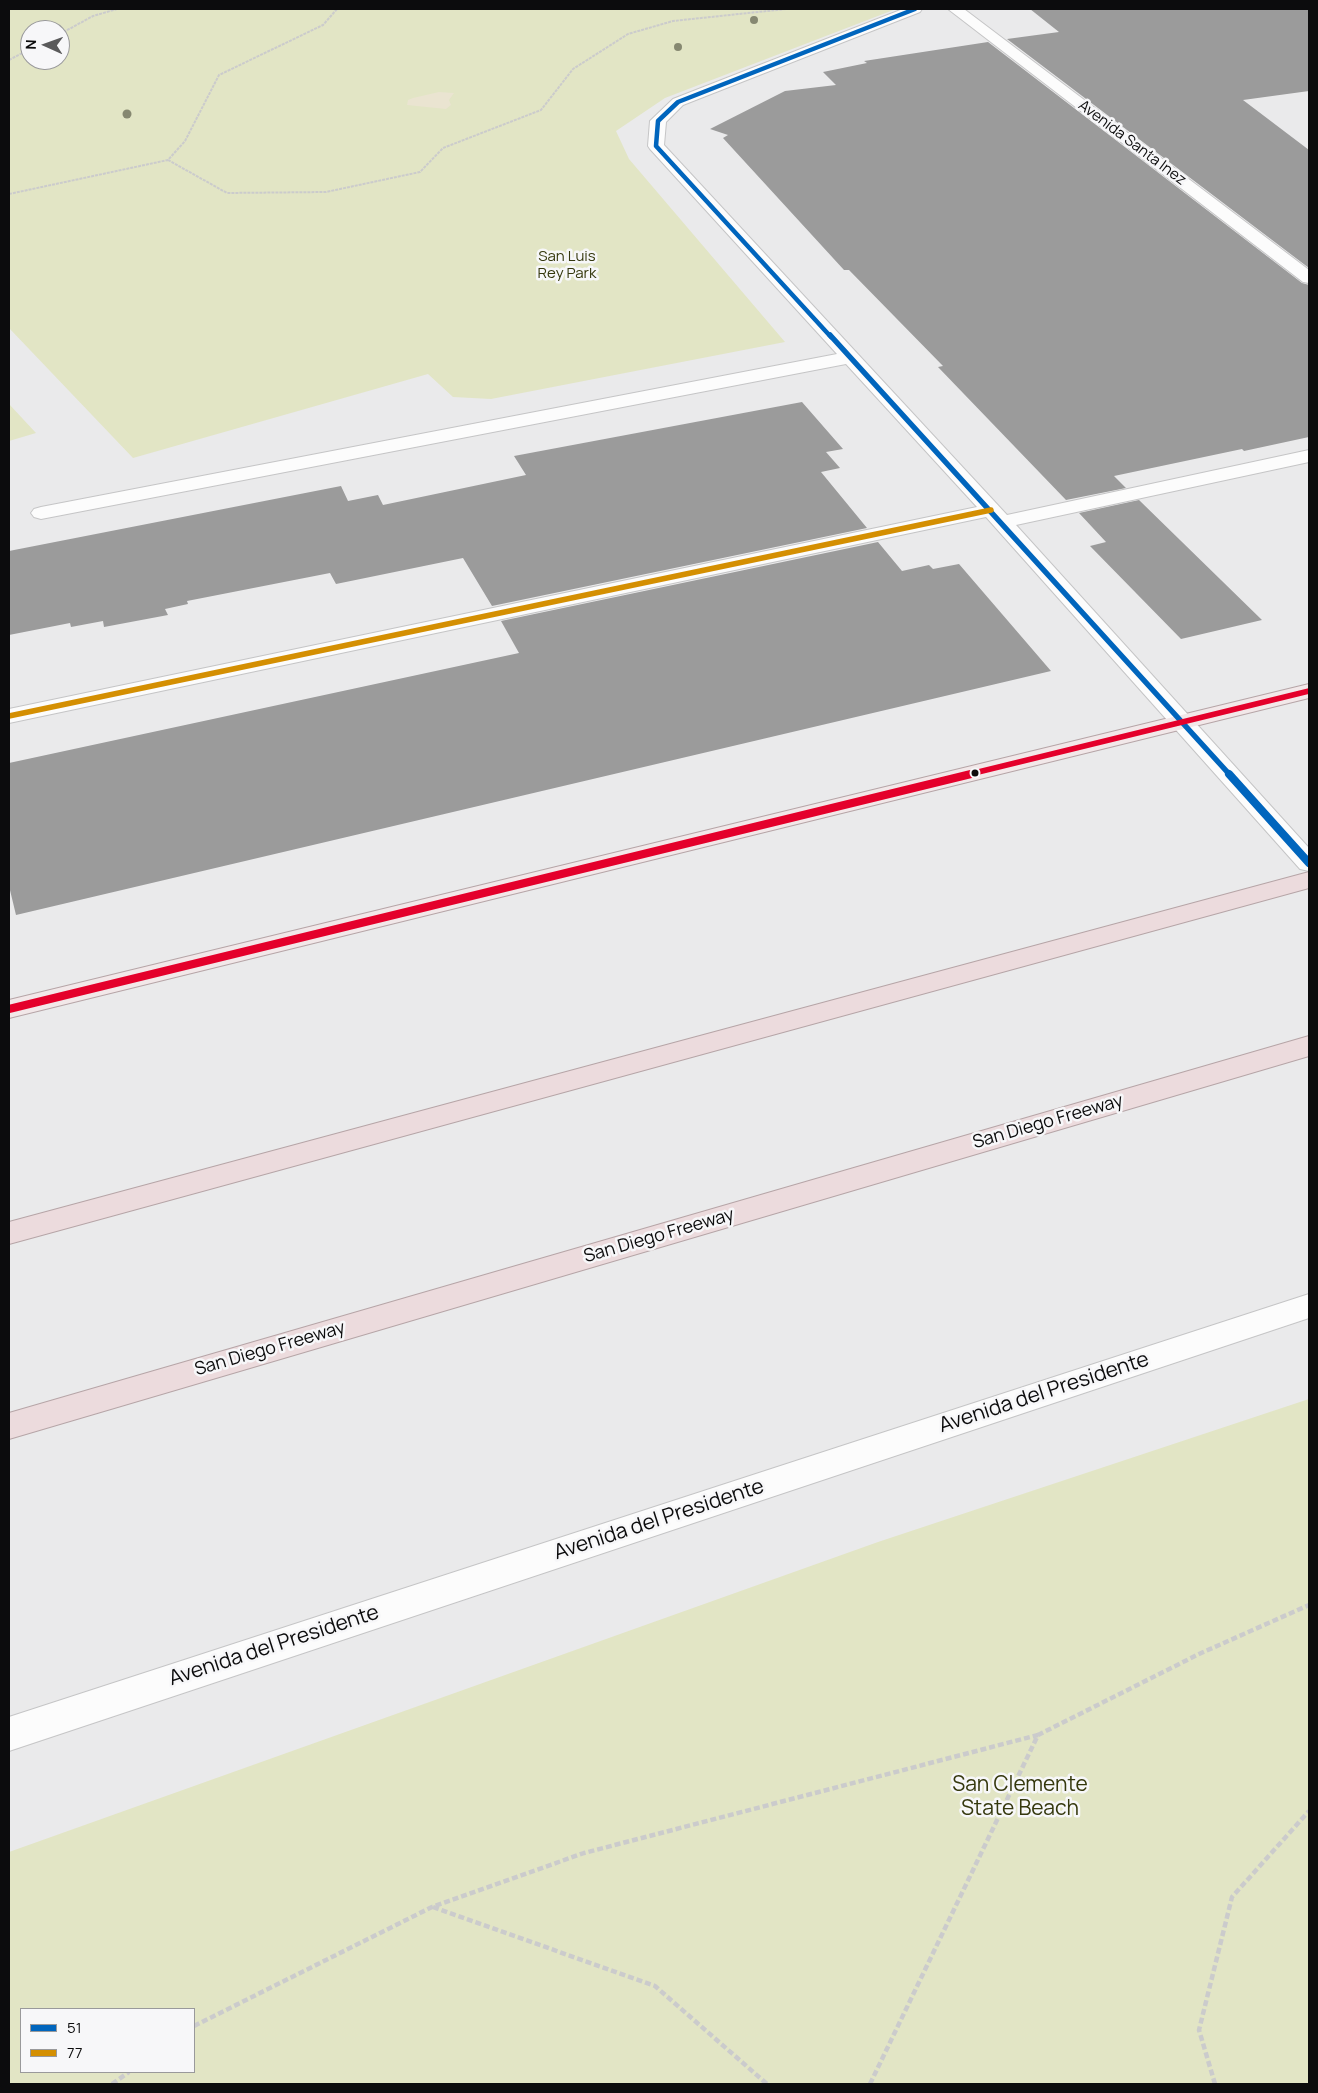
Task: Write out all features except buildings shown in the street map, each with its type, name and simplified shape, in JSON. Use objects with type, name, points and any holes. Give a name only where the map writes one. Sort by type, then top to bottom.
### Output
[{"type":"highway","points":[[9,1233],[1309,880]]},
{"type":"highway","name":"San Diego Freeway","points":[[9,1426],[1309,1046]]},
{"type":"main road","points":[[9,1009],[1309,691]]},
{"type":"street","points":[[915,9],[678,102],[658,121],[656,146],[997,516],[1309,863]]},
{"type":"street","name":"Avenida Santa Inez","points":[[955,9],[1309,278]]},
{"type":"street","points":[[41,513],[851,357]]},
{"type":"street","points":[[9,716],[997,516],[1309,456]]},
{"type":"street","name":"Avenida del Presidente","points":[[9,1734],[1309,1306]]},
{"type":"path","points":[[70,29],[93,16],[117,9]]},
{"type":"path","points":[[9,194],[168,160],[185,141],[219,75],[323,25],[337,9]]},
{"type":"path","points":[[168,160],[227,193],[326,192],[420,172],[443,148],[541,110],[574,69],[628,34],[673,21],[786,9]]},
{"type":"path","points":[[195,2026],[432,1907],[584,1853],[1038,1735],[1199,1654],[1309,1605]]},
{"type":"path","points":[[870,2084],[1038,1735]]},
{"type":"path","points":[[1215,2084],[1200,2030],[1232,1897],[1309,1811]]},
{"type":"path","points":[[432,1907],[655,1986],[767,2084]]},
{"type":"path","points":[[112,2084],[128,2073]]},
{"type":"green space","name":"San Luis Rey Park","points":[[9,9],[896,9],[665,98],[616,131],[629,159],[785,342],[491,399],[453,397],[428,374],[133,458],[9,328]]},
{"type":"green space","points":[[9,404],[36,433],[9,441]]},
{"type":"green space","name":"San Clemente State Beach","points":[[1309,1399],[1309,2084],[9,2084],[9,1852],[878,1542]]},
{"type":"sand","points":[[439,92],[454,93],[449,100],[451,105],[446,109],[407,105],[408,100]]},
{"type":"transit line","name":"51","points":[[915,9],[678,102],[658,121],[656,146],[1002,522],[1309,863]]},
{"type":"transit line","name":"77","points":[[9,716],[991,510]]},
{"type":"transit line","points":[[9,1009],[1309,691]]}]
